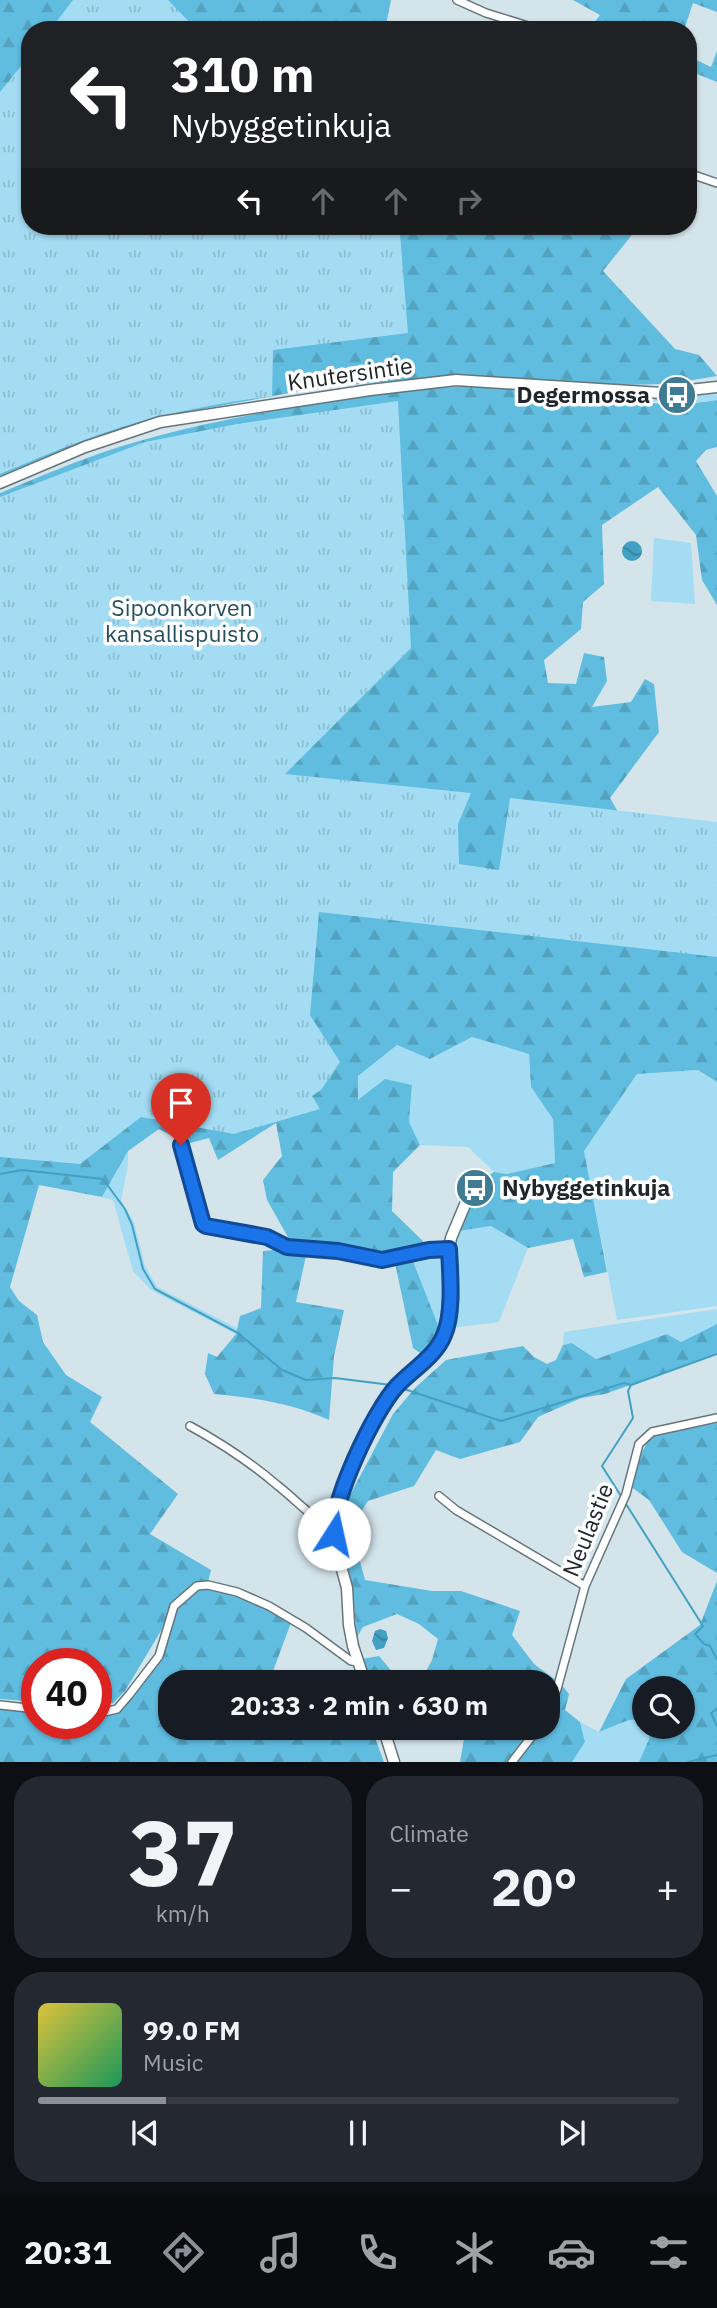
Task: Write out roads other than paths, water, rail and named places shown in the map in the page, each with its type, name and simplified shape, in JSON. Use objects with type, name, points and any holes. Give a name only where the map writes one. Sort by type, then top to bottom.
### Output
[{"type":"street","points":[[457,0],[512,21]]},
{"type":"street","points":[[697,176],[717,183]]},
{"type":"street","name":"Knutersintie","points":[[0,483],[85,447],[160,422],[370,390],[456,380],[662,393],[717,387]]},
{"type":"street","points":[[181,1145],[203,1224],[206,1226],[267,1237],[287,1247],[338,1251],[382,1260],[429,1250],[449,1249]]},
{"type":"street","points":[[361,1670],[349,1625],[347,1588],[333,1530],[337,1506],[386,1398],[440,1345],[446,1333],[449,1320],[449,1249],[469,1195]]},
{"type":"street","name":"Neulastie","points":[[560,1678],[585,1586],[625,1495],[639,1444],[652,1432],[717,1418]]},
{"type":"street","points":[[190,1426],[239,1456],[333,1530]]},
{"type":"street","points":[[439,1496],[456,1510],[585,1586]]},
{"type":"street","points":[[112,1710],[117,1709],[159,1656],[174,1606],[197,1586],[208,1585],[253,1598],[306,1628],[351,1661],[358,1662]]},
{"type":"street","points":[[0,1704],[21,1707]]},
{"type":"street","points":[[387,1740],[394,1762]]},
{"type":"street","points":[[512,1762],[529,1740]]},
{"type":"water","points":[[632,541],[639,544],[642,551],[639,558],[632,561],[625,558],[622,551],[625,544]]},
{"type":"water","points":[[375,1631],[386,1631],[388,1638],[384,1648],[376,1650],[372,1641]]},
{"type":"waterway","points":[[0,1174],[22,1170],[103,1179],[125,1209],[132,1225],[143,1269],[155,1289],[238,1333],[282,1370],[306,1380],[335,1378],[391,1385]]},
{"type":"waterway","points":[[401,1388],[501,1421],[624,1383],[631,1385],[717,1354]]},
{"type":"waterway","points":[[621,1496],[602,1466],[633,1418],[628,1391],[631,1385]]},
{"type":"waterway","points":[[626,1504],[703,1626],[695,1634],[704,1644],[710,1646],[717,1659]]},
{"type":"waterway","points":[[717,1709],[711,1713],[717,1726]]},
{"type":"waterway","points":[[688,1762],[717,1755]]},
{"type":"place","name":"Degermossa","points":[[677,395]]},
{"type":"place","name":"Nybyggetinkuja","points":[[475,1188]]},
{"type":"park label","name":"Sipoonkorven kansallispuisto","points":[[182,621]]}]
